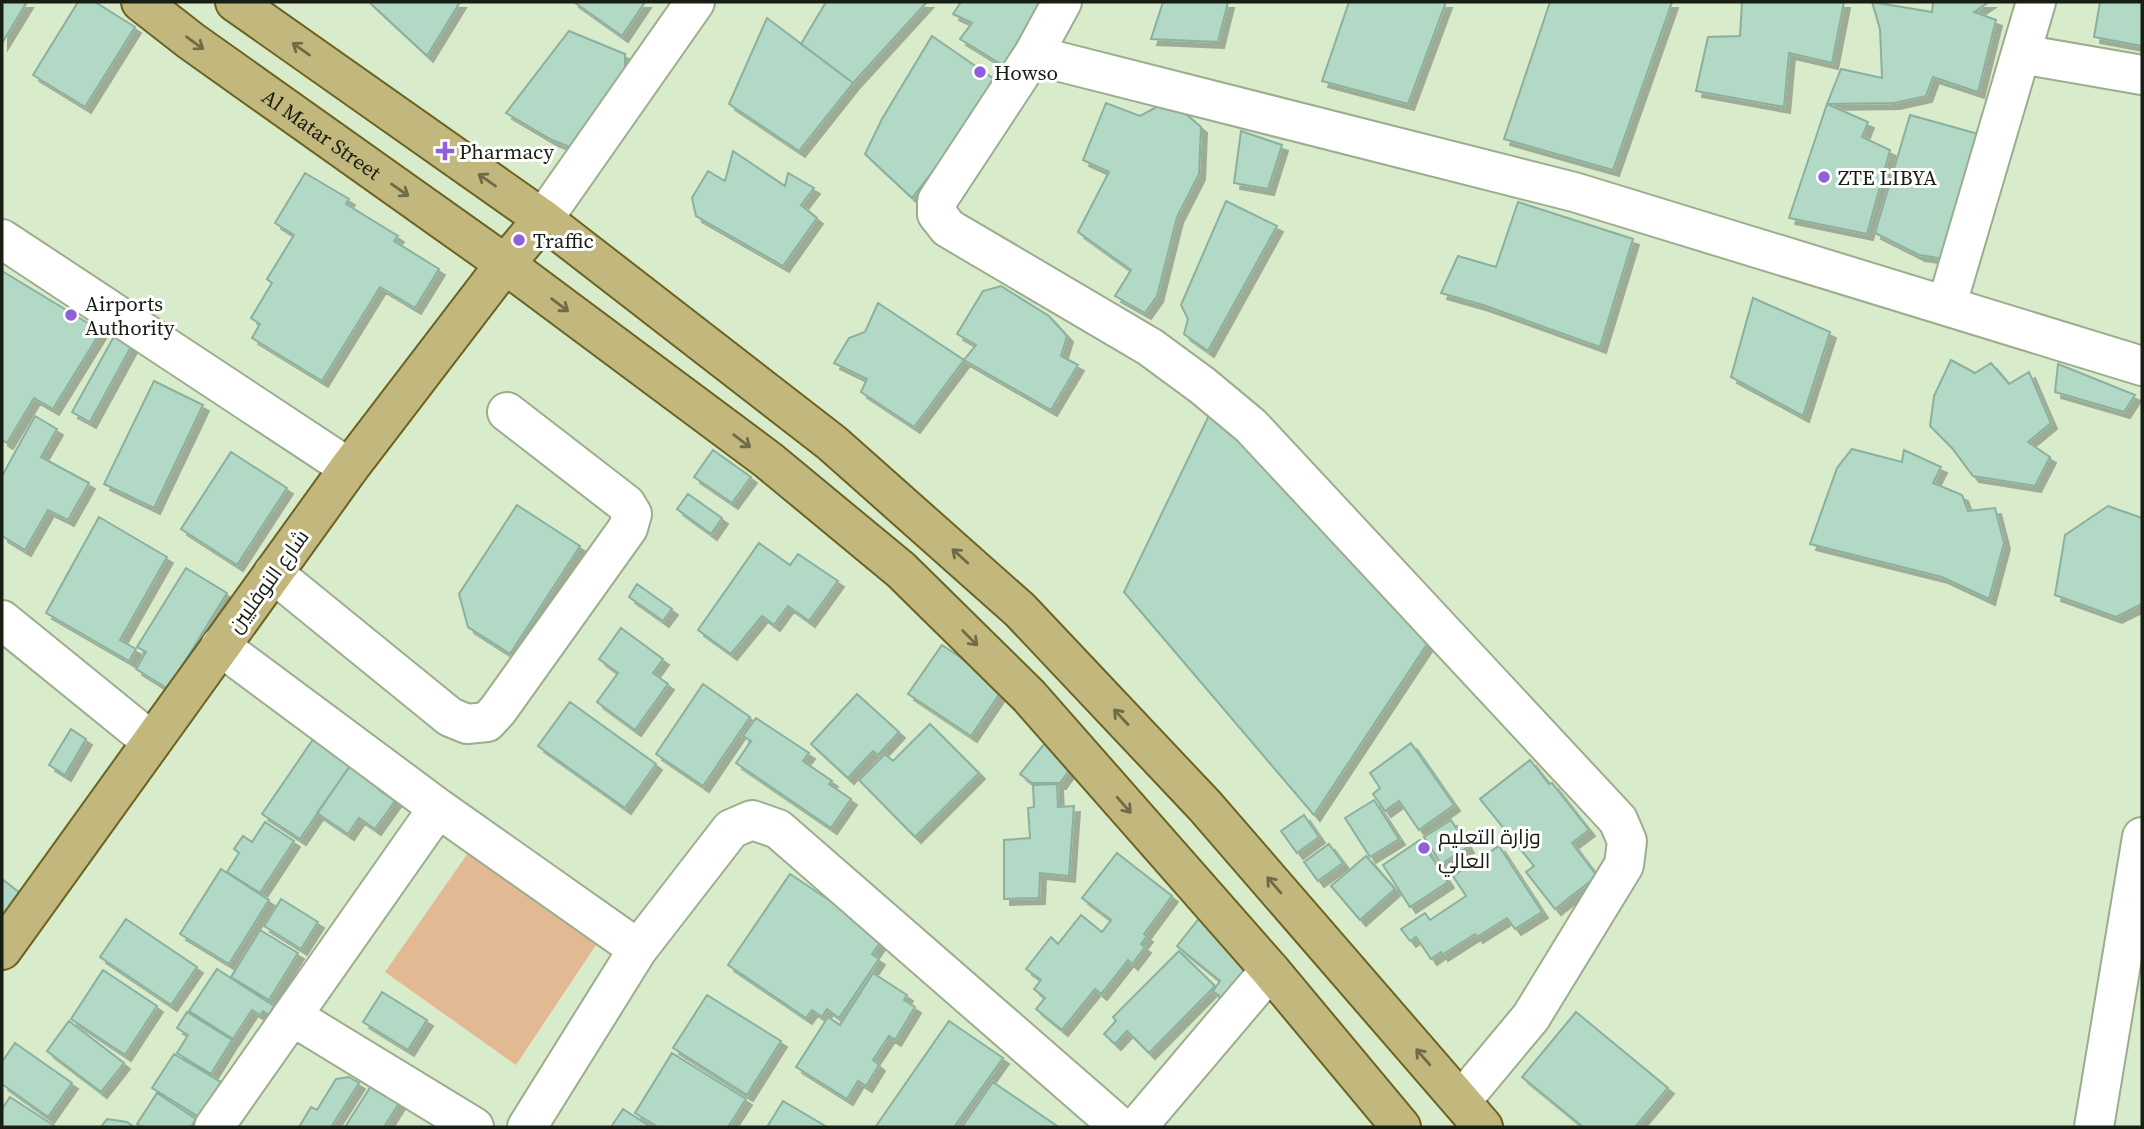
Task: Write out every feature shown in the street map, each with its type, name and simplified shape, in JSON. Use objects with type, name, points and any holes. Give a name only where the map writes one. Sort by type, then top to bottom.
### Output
[{"type":"main road","name":"Al Matar Street","points":[[141,2],[191,41],[505,264],[768,460],[901,570],[1028,696],[1270,970],[1401,1127]]},
{"type":"main road","points":[[246,5],[543,219],[832,443],[1020,610],[1205,806],[1471,1113],[1511,1127]]},
{"type":"main road","name":"شارع النوفليين","points":[[2,950],[349,468],[505,264],[543,219]]},
{"type":"street","points":[[543,219],[695,2]]},
{"type":"street","points":[[1062,2],[1033,55],[937,201],[937,214],[948,228],[1150,347],[1251,426],[1618,820],[1627,841],[1624,865],[1471,1113]]},
{"type":"street","points":[[1947,304],[2036,2]]},
{"type":"street","points":[[2021,54],[2142,75]]},
{"type":"street","points":[[1033,55],[1574,192],[1947,304],[2142,366]]},
{"type":"street","points":[[2,239],[349,468]]},
{"type":"street","points":[[273,573],[450,717],[467,724],[487,722],[628,528],[632,514],[626,505],[506,412]]},
{"type":"street","points":[[2,620],[151,741]]},
{"type":"street","points":[[220,646],[438,808],[638,949]]},
{"type":"street","points":[[214,1127],[438,808]]},
{"type":"street","points":[[527,1127],[638,949],[731,829],[752,820],[778,829],[1120,1127]]},
{"type":"street","points":[[2094,1127],[2142,837]]},
{"type":"street","points":[[1137,1127],[1270,970]]},
{"type":"street","points":[[292,1016],[474,1127]]},
{"type":"shaded area","points":[[468,853],[596,945],[516,1065],[385,972]]},
{"type":"building","points":[[2,2],[27,2],[2,43]]},
{"type":"building","points":[[78,2],[95,2],[135,27],[85,107],[33,75]]},
{"type":"building","points":[[369,2],[460,2],[427,56]]},
{"type":"building","points":[[574,2],[645,2],[622,36]]},
{"type":"building","points":[[826,2],[927,2],[853,83],[801,44]]},
{"type":"building","points":[[961,2],[1048,2],[1012,71],[960,39],[972,23],[953,14]]},
{"type":"building","points":[[1163,2],[1228,2],[1218,42],[1151,39]]},
{"type":"building","points":[[1349,2],[1446,2],[1408,104],[1322,81]]},
{"type":"building","points":[[1550,2],[1672,2],[1613,170],[1504,139]]},
{"type":"building","points":[[1742,2],[1844,2],[1832,63],[1789,53],[1784,107],[1696,91],[1708,37],[1740,36]]},
{"type":"building","points":[[1872,2],[1932,12],[1933,2],[1989,2],[1974,12],[1996,20],[1978,92],[1933,77],[1926,96],[1894,103],[1827,104],[1841,69],[1882,78],[1880,29]]},
{"type":"building","points":[[2100,2],[2142,2],[2142,46],[2094,37]]},
{"type":"building","points":[[767,18],[853,83],[799,151],[729,104]]},
{"type":"building","points":[[569,31],[625,54],[625,79],[575,149],[552,140],[506,113]]},
{"type":"building","points":[[932,36],[997,81],[912,198],[865,154],[882,119]]},
{"type":"building","points":[[1170,100],[1201,127],[1199,174],[1177,217],[1157,296],[1145,313],[1115,296],[1131,270],[1078,232],[1109,172],[1083,160],[1106,103],[1140,116]]},
{"type":"building","points":[[1827,104],[1868,122],[1862,137],[1890,150],[1867,234],[1789,218]]},
{"type":"building","points":[[1910,115],[1989,137],[1952,260],[1919,255],[1875,233]]},
{"type":"building","points":[[1241,131],[1282,145],[1268,189],[1234,183]]},
{"type":"building","points":[[733,151],[785,186],[788,173],[814,188],[801,205],[817,218],[783,266],[696,216],[692,198],[708,171],[725,181]]},
{"type":"building","points":[[305,173],[349,199],[346,204],[398,236],[394,241],[439,269],[415,308],[380,287],[322,381],[252,338],[260,324],[251,318],[272,283],[267,279],[294,235],[275,223]]},
{"type":"building","points":[[1226,201],[1277,226],[1208,351],[1184,334],[1188,319],[1181,305]]},
{"type":"building","points":[[1518,202],[1633,239],[1600,347],[1483,305],[1441,293],[1458,256],[1496,267]]},
{"type":"building","points":[[2,271],[101,331],[53,409],[34,398],[7,443],[2,440]]},
{"type":"building","points":[[1001,286],[1049,316],[1067,336],[1061,356],[1078,365],[1051,410],[964,360],[976,345],[957,334],[983,291]]},
{"type":"building","points":[[1753,298],[1830,332],[1803,416],[1731,377]]},
{"type":"building","points":[[878,303],[964,360],[914,427],[861,392],[867,379],[834,363],[849,338],[865,332]]},
{"type":"building","points":[[116,333],[133,343],[90,422],[72,412]]},
{"type":"building","points":[[1951,360],[1975,373],[1991,363],[2009,384],[2029,372],[2051,423],[2028,442],[2050,457],[2035,486],[1973,476],[1952,448],[1930,426],[1934,396]]},
{"type":"building","points":[[2058,364],[2135,395],[2124,412],[2055,392]]},
{"type":"building","points":[[154,381],[203,405],[154,508],[104,484]]},
{"type":"building","points":[[1214,405],[1429,641],[1314,815],[1124,592]]},
{"type":"building","points":[[35,416],[57,429],[41,457],[89,483],[68,520],[48,510],[25,550],[2,536],[2,476]]},
{"type":"building","points":[[1852,449],[1902,462],[1904,450],[1941,467],[1933,483],[1962,495],[1968,511],[1995,508],[2004,543],[1989,599],[1942,577],[1810,544],[1837,468]]},
{"type":"building","points":[[713,450],[751,477],[732,503],[694,477]]},
{"type":"building","points":[[231,452],[287,488],[237,565],[181,529]]},
{"type":"building","points":[[688,494],[722,518],[711,534],[677,509]]},
{"type":"building","points":[[517,505],[580,546],[510,654],[468,627],[459,594]]},
{"type":"building","points":[[2108,506],[2142,518],[2142,604],[2116,617],[2055,595],[2065,535]]},
{"type":"building","points":[[99,517],[167,557],[120,640],[136,649],[129,661],[46,613]]},
{"type":"building","points":[[759,543],[790,565],[798,554],[838,581],[809,621],[788,606],[774,625],[762,616],[731,654],[698,630]]},
{"type":"building","points":[[186,568],[227,593],[168,689],[136,669],[146,652],[137,647]]},
{"type":"building","points":[[637,584],[672,609],[663,621],[629,597]]},
{"type":"building","points":[[621,628],[663,659],[653,673],[668,684],[635,730],[597,702],[618,673],[599,659]]},
{"type":"building","points":[[942,645],[1004,687],[971,736],[908,694]]},
{"type":"building","points":[[703,684],[750,717],[703,786],[656,754]]},
{"type":"building","points":[[857,694],[899,732],[878,755],[873,751],[848,778],[811,744]]},
{"type":"building","points":[[570,702],[656,764],[625,808],[538,746]]},
{"type":"building","points":[[756,718],[809,753],[803,761],[832,781],[829,784],[851,799],[831,828],[736,763],[751,741],[743,736]]},
{"type":"building","points":[[930,724],[979,773],[915,837],[859,780],[885,754],[893,761]]},
{"type":"building","points":[[71,729],[86,739],[65,775],[49,765]]},
{"type":"building","points":[[316,735],[353,761],[300,839],[262,814]]},
{"type":"building","points":[[1045,743],[1073,765],[1060,783],[1032,783],[1020,774]]},
{"type":"building","points":[[1411,743],[1454,805],[1419,830],[1399,801],[1385,811],[1373,794],[1380,788],[1370,773]]},
{"type":"building","points":[[356,758],[386,779],[379,790],[395,801],[375,829],[359,818],[348,834],[317,813]]},
{"type":"building","points":[[1530,760],[1589,830],[1572,843],[1597,876],[1555,909],[1526,872],[1534,866],[1480,799]]},
{"type":"building","points":[[1057,784],[1058,807],[1074,806],[1069,876],[1040,873],[1039,898],[1004,899],[1004,840],[1030,838],[1028,808],[1034,807],[1033,785]]},
{"type":"building","points":[[1374,800],[1399,839],[1370,857],[1345,818]]},
{"type":"building","points":[[1304,815],[1319,837],[1297,853],[1281,831]]},
{"type":"building","points":[[1451,820],[1468,847],[1441,864],[1424,837]]},
{"type":"building","points":[[265,822],[294,841],[260,893],[227,872],[239,853],[234,849],[243,836],[252,842]]},
{"type":"building","points":[[1420,840],[1448,882],[1410,907],[1383,865]]},
{"type":"building","points":[[1329,844],[1343,863],[1318,881],[1304,862]]},
{"type":"building","points":[[1499,846],[1542,912],[1515,929],[1507,918],[1477,937],[1475,934],[1431,959],[1416,937],[1410,941],[1401,929],[1425,913],[1430,920],[1466,896],[1453,876]]},
{"type":"building","points":[[1117,853],[1172,896],[1144,934],[1147,936],[1141,944],[1145,947],[1132,964],[1128,960],[1101,994],[1095,989],[1062,1030],[1036,1009],[1045,998],[1034,989],[1041,980],[1026,969],[1051,937],[1058,944],[1081,915],[1102,932],[1111,920],[1082,898]]},
{"type":"building","points":[[1366,856],[1395,889],[1360,920],[1331,886]]},
{"type":"building","points":[[221,869],[269,900],[229,964],[180,934]]},
{"type":"building","points":[[790,874],[884,937],[872,954],[879,959],[839,1018],[827,1009],[822,1017],[812,1010],[806,1018],[728,965]]},
{"type":"building","points":[[2,879],[29,900],[2,935]]},
{"type":"building","points":[[281,899],[318,922],[301,949],[264,926]]},
{"type":"building","points":[[1201,916],[1264,968],[1232,1007],[1213,991],[1220,981],[1177,946]]},
{"type":"building","points":[[126,919],[197,967],[171,1005],[100,957]]},
{"type":"building","points":[[260,930],[298,953],[269,1000],[231,977]]},
{"type":"building","points":[[1179,951],[1215,986],[1149,1053],[1127,1031],[1115,1044],[1104,1034],[1116,1021],[1113,1017]]},
{"type":"building","points":[[217,969],[274,1006],[269,1015],[263,1011],[260,1015],[252,1010],[233,1039],[189,1011]]},
{"type":"building","points":[[103,970],[157,1006],[125,1055],[71,1019]]},
{"type":"building","points":[[873,973],[907,995],[904,1000],[915,1007],[895,1040],[889,1036],[873,1060],[879,1065],[866,1086],[858,1081],[847,1099],[796,1067],[828,1017],[840,1025]]},
{"type":"building","points":[[382,992],[427,1020],[408,1050],[363,1022]]},
{"type":"building","points":[[707,995],[781,1041],[747,1095],[673,1048]]},
{"type":"building","points":[[187,1012],[232,1040],[211,1074],[177,1053],[188,1035],[177,1028]]},
{"type":"building","points":[[1576,1012],[1668,1088],[1635,1127],[1583,1127],[1522,1077]]},
{"type":"building","points":[[69,1021],[124,1063],[101,1092],[47,1051]]},
{"type":"building","points":[[949,1021],[1003,1058],[954,1127],[876,1126]]},
{"type":"building","points":[[15,1043],[72,1083],[48,1117],[2,1084],[2,1062]]},
{"type":"building","points":[[672,1053],[746,1099],[728,1127],[658,1127],[635,1113]]},
{"type":"building","points":[[174,1054],[221,1082],[199,1117],[152,1088]]},
{"type":"building","points":[[349,1077],[359,1083],[331,1127],[299,1127],[311,1107],[317,1110],[336,1079]]},
{"type":"building","points":[[993,1082],[1057,1126],[962,1127]]},
{"type":"building","points":[[371,1086],[399,1103],[384,1127],[345,1127]]},
{"type":"building","points":[[157,1093],[196,1119],[191,1127],[142,1127],[137,1124]]},
{"type":"building","points":[[10,1097],[56,1127],[2,1127],[2,1109]]},
{"type":"building","points":[[783,1101],[827,1127],[767,1127]]},
{"type":"building","points":[[623,1109],[651,1127],[611,1127]]},
{"type":"building","points":[[107,1119],[127,1122],[134,1127],[101,1127]]},
{"type":"place","name":"Howso","points":[[980,72]]},
{"type":"place","name":"Pharmacy","points":[[445,151]]},
{"type":"place","name":"ZTE LIBYA","points":[[1824,177]]},
{"type":"place","name":"Traffic","points":[[519,240]]},
{"type":"place","name":"Airports Authority","points":[[71,315]]},
{"type":"place","name":"وزارة التعليم العالي","points":[[1424,848]]}]
